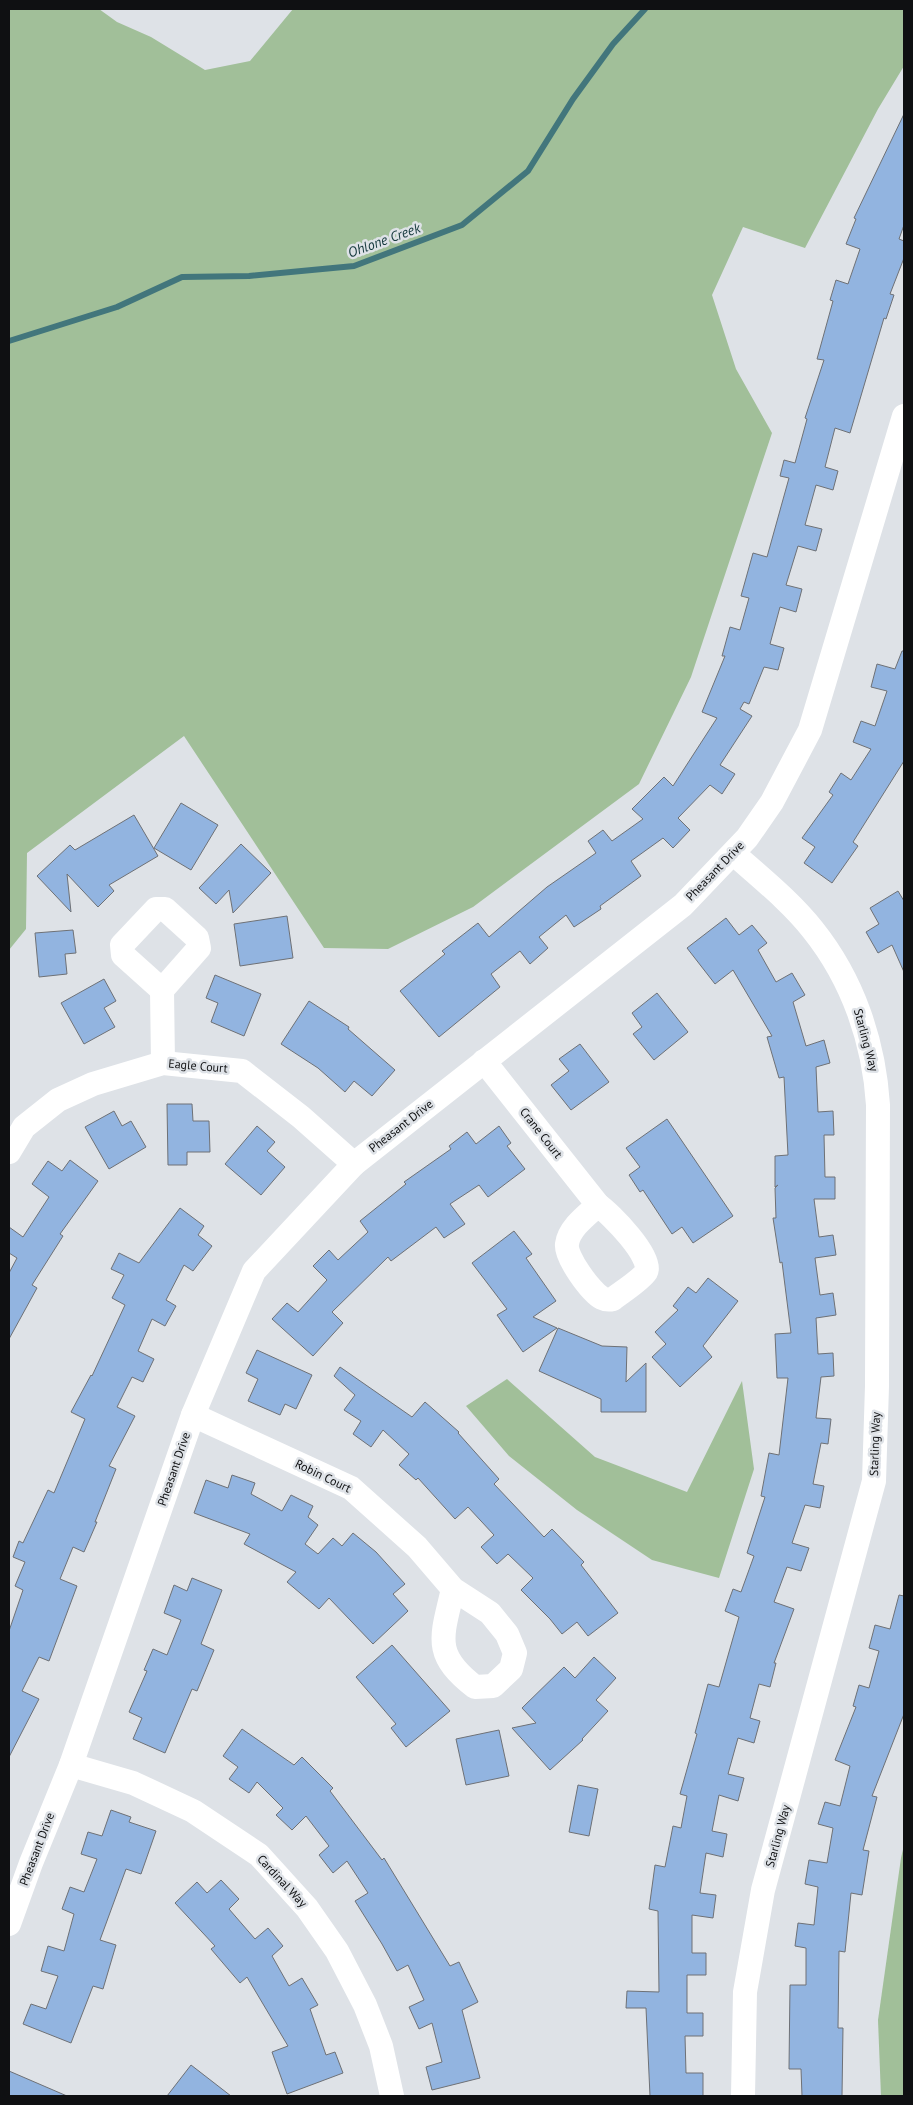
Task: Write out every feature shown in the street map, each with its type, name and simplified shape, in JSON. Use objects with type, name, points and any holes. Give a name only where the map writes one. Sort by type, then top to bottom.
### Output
[{"type":"street","name":"Pheasant Drive","points":[[9,1924],[31,1863],[71,1765],[193,1416],[254,1271],[354,1164],[682,904],[734,854],[760,821],[810,730],[904,416]]},
{"type":"street","name":"Starling Way","points":[[734,854],[813,929],[842,974],[856,1002],[868,1041],[874,1063],[878,1105],[877,1376],[874,1481],[763,1890],[745,1992],[743,2096]]},
{"type":"street","points":[[162,990],[163,1063]]},
{"type":"street","name":"Crane Court","points":[[484,1061],[598,1206]]},
{"type":"street","name":"Eagle Court","points":[[9,1152],[24,1126],[58,1100],[93,1084],[163,1063],[242,1070],[301,1117],[354,1164]]},
{"type":"street","name":"Robin Court","points":[[193,1416],[351,1488],[417,1547],[453,1589]]},
{"type":"street","name":"Cardinal Way","points":[[71,1765],[133,1783],[193,1811],[260,1855],[307,1908],[337,1951],[365,2005],[381,2046],[392,2096]]},
{"type":"green space","points":[[9,9],[99,9],[117,22],[151,37],[205,70],[250,61],[293,9],[904,9],[904,66],[878,109],[805,248],[743,227],[712,295],[736,369],[772,433],[691,677],[639,784],[473,907],[388,949],[324,948],[184,736],[27,853],[26,929],[9,950]]},
{"type":"green space","points":[[507,1379],[595,1457],[687,1492],[742,1381],[754,1469],[719,1578],[652,1560],[577,1510],[509,1456],[466,1406]]},
{"type":"green space","points":[[904,1845],[904,2096],[881,2096],[878,2020]]},
{"type":"building","points":[[904,114],[904,225],[899,239],[904,241],[904,258],[890,294],[894,295],[886,319],[884,318],[850,433],[835,428],[825,467],[838,471],[833,490],[816,485],[805,525],[822,529],[816,551],[798,546],[786,585],[802,589],[796,612],[780,607],[770,644],[784,648],[778,670],[764,667],[749,704],[744,702],[740,709],[752,716],[720,765],[735,774],[722,794],[710,785],[678,818],[690,830],[673,848],[663,838],[631,861],[641,876],[600,906],[601,909],[574,927],[566,915],[539,937],[548,948],[530,964],[520,951],[491,974],[500,987],[439,1037],[400,991],[445,954],[442,951],[478,923],[489,937],[547,887],[596,853],[588,841],[603,830],[612,841],[643,819],[632,809],[664,777],[673,786],[717,718],[702,712],[725,656],[722,656],[730,627],[740,630],[749,598],[741,596],[753,553],[767,557],[789,478],[780,476],[784,460],[795,463],[807,419],[805,418],[824,360],[817,359],[833,301],[830,300],[836,280],[848,284],[860,249],[846,244],[856,219],[854,218]]},
{"type":"building","points":[[902,651],[904,651],[904,761],[853,842],[858,846],[832,883],[804,863],[815,847],[802,838],[833,795],[829,792],[841,773],[851,780],[871,749],[853,742],[861,721],[875,726],[887,691],[871,687],[877,664],[895,669]]},
{"type":"building","points":[[181,803],[218,825],[191,870],[154,848]]},
{"type":"building","points":[[134,815],[158,856],[109,885],[114,891],[98,907],[67,874],[71,912],[37,876],[70,845],[75,850]]},
{"type":"building","points":[[241,844],[271,873],[233,913],[229,890],[216,904],[199,888]]},
{"type":"building","points":[[898,891],[904,901],[904,972],[892,945],[878,953],[866,932],[879,924],[870,908]]},
{"type":"building","points":[[287,916],[293,958],[240,966],[234,924]]},
{"type":"building","points":[[726,918],[739,935],[752,925],[767,943],[758,950],[776,982],[792,973],[805,995],[793,1002],[806,1046],[824,1040],[830,1063],[816,1067],[818,1112],[833,1111],[834,1135],[824,1135],[825,1177],[835,1177],[835,1199],[814,1199],[819,1237],[833,1235],[836,1255],[815,1258],[820,1295],[833,1293],[836,1315],[816,1318],[818,1354],[833,1353],[834,1376],[821,1377],[816,1418],[831,1419],[828,1444],[821,1443],[813,1484],[824,1486],[820,1508],[805,1505],[792,1543],[809,1548],[801,1571],[787,1567],[774,1602],[794,1609],[774,1663],[776,1663],[770,1687],[759,1684],[750,1718],[760,1721],[754,1743],[738,1738],[728,1774],[744,1778],[738,1801],[719,1795],[712,1831],[727,1834],[723,1857],[706,1853],[700,1893],[716,1895],[713,1918],[692,1915],[692,1953],[706,1953],[706,1975],[687,1975],[687,2013],[703,2013],[703,2036],[685,2036],[686,2073],[703,2073],[703,2096],[650,2096],[646,2008],[626,2008],[627,1991],[659,1992],[658,1911],[649,1909],[655,1865],[665,1867],[673,1826],[681,1828],[687,1796],[680,1794],[697,1734],[695,1733],[708,1684],[719,1687],[739,1617],[725,1611],[733,1589],[741,1592],[754,1556],[747,1553],[765,1497],[761,1496],[769,1453],[779,1455],[788,1378],[777,1378],[775,1334],[791,1333],[782,1262],[780,1263],[773,1218],[776,1218],[775,1188],[778,1185],[775,1187],[775,1156],[788,1155],[784,1077],[779,1078],[767,1037],[772,1036],[733,970],[715,984],[687,948]]},
{"type":"building","points":[[73,930],[76,953],[65,954],[67,974],[39,977],[35,933]]},
{"type":"building","points":[[215,975],[261,994],[244,1036],[211,1022],[218,1003],[206,998]]},
{"type":"building","points":[[104,979],[116,1001],[104,1008],[115,1027],[84,1044],[61,1003]]},
{"type":"building","points":[[657,993],[688,1032],[654,1060],[633,1034],[642,1027],[632,1013]]},
{"type":"building","points":[[309,1001],[349,1027],[348,1029],[395,1070],[372,1096],[354,1081],[345,1092],[318,1068],[281,1044]]},
{"type":"building","points":[[580,1044],[609,1082],[571,1110],[551,1085],[569,1071],[559,1059]]},
{"type":"building","points":[[167,1104],[192,1104],[193,1121],[209,1121],[210,1152],[187,1152],[187,1165],[168,1165]]},
{"type":"building","points":[[114,1111],[122,1126],[131,1121],[146,1147],[109,1169],[85,1127]]},
{"type":"building","points":[[667,1119],[733,1216],[693,1243],[682,1227],[672,1234],[643,1190],[640,1192],[629,1175],[640,1167],[626,1148]]},
{"type":"building","points":[[257,1126],[275,1142],[267,1151],[285,1167],[261,1195],[225,1164]]},
{"type":"building","points":[[499,1126],[511,1143],[507,1146],[525,1169],[488,1197],[479,1185],[450,1204],[465,1224],[444,1238],[436,1227],[391,1261],[388,1257],[332,1312],[343,1323],[313,1356],[272,1319],[287,1303],[298,1312],[327,1280],[313,1266],[329,1250],[338,1260],[368,1232],[360,1221],[406,1184],[404,1182],[451,1149],[449,1146],[467,1132],[476,1144]]},
{"type":"building","points":[[70,1160],[98,1181],[60,1234],[63,1236],[32,1285],[37,1288],[9,1339],[9,1273],[17,1258],[9,1253],[9,1227],[23,1237],[49,1197],[32,1184],[48,1161],[62,1171]]},
{"type":"building","points":[[180,1208],[204,1226],[198,1235],[212,1246],[193,1271],[184,1265],[166,1300],[176,1306],[165,1326],[152,1319],[138,1351],[154,1359],[143,1382],[132,1377],[117,1407],[135,1416],[109,1466],[116,1469],[84,1552],[73,1547],[60,1579],[77,1586],[49,1661],[39,1657],[22,1691],[39,1699],[9,1757],[9,1631],[23,1590],[15,1586],[25,1562],[13,1557],[19,1541],[23,1543],[48,1490],[54,1493],[85,1419],[71,1412],[92,1376],[125,1305],[112,1298],[124,1275],[111,1269],[119,1253],[139,1263]]},
{"type":"building","points":[[514,1231],[532,1254],[526,1258],[556,1301],[533,1317],[557,1328],[523,1352],[497,1315],[507,1309],[472,1263]]},
{"type":"building","points":[[708,1278],[738,1301],[703,1346],[712,1357],[680,1387],[652,1357],[666,1344],[655,1332],[678,1310],[673,1306],[688,1287],[696,1293]]},
{"type":"building","points":[[558,1328],[602,1346],[627,1347],[626,1382],[646,1363],[646,1412],[601,1412],[601,1399],[539,1371]]},
{"type":"building","points":[[257,1350],[312,1375],[296,1409],[285,1404],[280,1415],[248,1401],[258,1379],[246,1373]]},
{"type":"building","points":[[340,1367],[412,1417],[425,1402],[459,1432],[499,1479],[494,1484],[544,1537],[552,1529],[584,1562],[581,1565],[618,1613],[588,1636],[577,1622],[562,1634],[521,1590],[533,1578],[508,1554],[497,1564],[481,1547],[494,1535],[468,1507],[455,1519],[418,1478],[416,1480],[399,1465],[409,1454],[383,1430],[371,1447],[353,1434],[361,1421],[344,1410],[355,1395],[334,1376]]},
{"type":"building","points":[[232,1475],[255,1483],[251,1494],[282,1511],[291,1495],[313,1506],[308,1517],[318,1525],[305,1544],[318,1554],[333,1538],[342,1546],[353,1533],[376,1552],[405,1584],[393,1594],[408,1611],[373,1644],[329,1598],[319,1609],[287,1582],[296,1572],[244,1544],[250,1534],[194,1513],[206,1480],[228,1488]]},
{"type":"building","points":[[192,1578],[222,1590],[201,1644],[214,1650],[197,1691],[192,1689],[165,1753],[133,1739],[142,1718],[129,1712],[147,1671],[144,1670],[153,1649],[167,1655],[181,1620],[164,1613],[174,1585],[187,1591]]},
{"type":"building","points":[[899,1595],[904,1596],[904,1714],[872,1796],[877,1797],[863,1850],[869,1851],[862,1895],[851,1893],[845,1952],[839,1951],[838,2028],[843,2028],[842,2096],[802,2096],[801,2069],[789,2069],[790,1985],[806,1985],[806,1948],[795,1946],[798,1923],[814,1925],[818,1887],[805,1884],[809,1860],[827,1863],[833,1828],[818,1824],[825,1802],[840,1806],[850,1766],[835,1760],[856,1707],[853,1706],[859,1685],[869,1688],[879,1651],[869,1648],[875,1625],[890,1629]]},
{"type":"building","points":[[392,1645],[450,1711],[406,1747],[391,1728],[396,1724],[356,1677]]},
{"type":"building","points":[[594,1657],[616,1678],[596,1700],[608,1711],[583,1740],[550,1770],[512,1728],[536,1723],[522,1708],[564,1667],[575,1678]]},
{"type":"building","points":[[242,1729],[294,1765],[302,1757],[333,1788],[330,1791],[382,1860],[384,1858],[450,1966],[459,1962],[478,2002],[462,2010],[480,2078],[432,2090],[426,2067],[442,2062],[432,2023],[419,2029],[409,2007],[424,2000],[408,1965],[397,1971],[355,1901],[368,1893],[347,1861],[333,1873],[319,1855],[329,1846],[306,1816],[292,1830],[276,1815],[283,1808],[257,1782],[249,1793],[229,1779],[238,1767],[223,1756]]},
{"type":"building","points":[[499,1730],[509,1776],[466,1785],[456,1739]]},
{"type":"building","points":[[578,1785],[598,1789],[589,1836],[569,1832]]},
{"type":"building","points":[[111,1810],[131,1817],[129,1822],[156,1831],[141,1874],[126,1869],[100,1940],[116,1945],[103,1989],[93,1986],[71,2043],[23,2024],[31,2004],[46,2009],[58,1976],[41,1971],[48,1946],[64,1951],[74,1914],[62,1909],[70,1887],[84,1892],[97,1859],[81,1854],[88,1832],[102,1836]]},
{"type":"building","points":[[221,1880],[239,1899],[229,1909],[255,1939],[268,1928],[283,1946],[272,1956],[289,1986],[302,1978],[318,2005],[310,2009],[326,2055],[335,2052],[343,2073],[287,2094],[272,2052],[288,2046],[247,1977],[240,1983],[211,1949],[215,1946],[175,1903],[197,1882],[207,1893]]},
{"type":"building","points":[[191,2065],[231,2096],[167,2096]]},
{"type":"building","points":[[9,2071],[67,2096],[9,2096]]},
{"type":"waterway","name":"Ohlone Creek","points":[[9,341],[117,307],[182,277],[249,276],[354,266],[462,225],[528,171],[573,99],[613,44],[645,9]]}]
